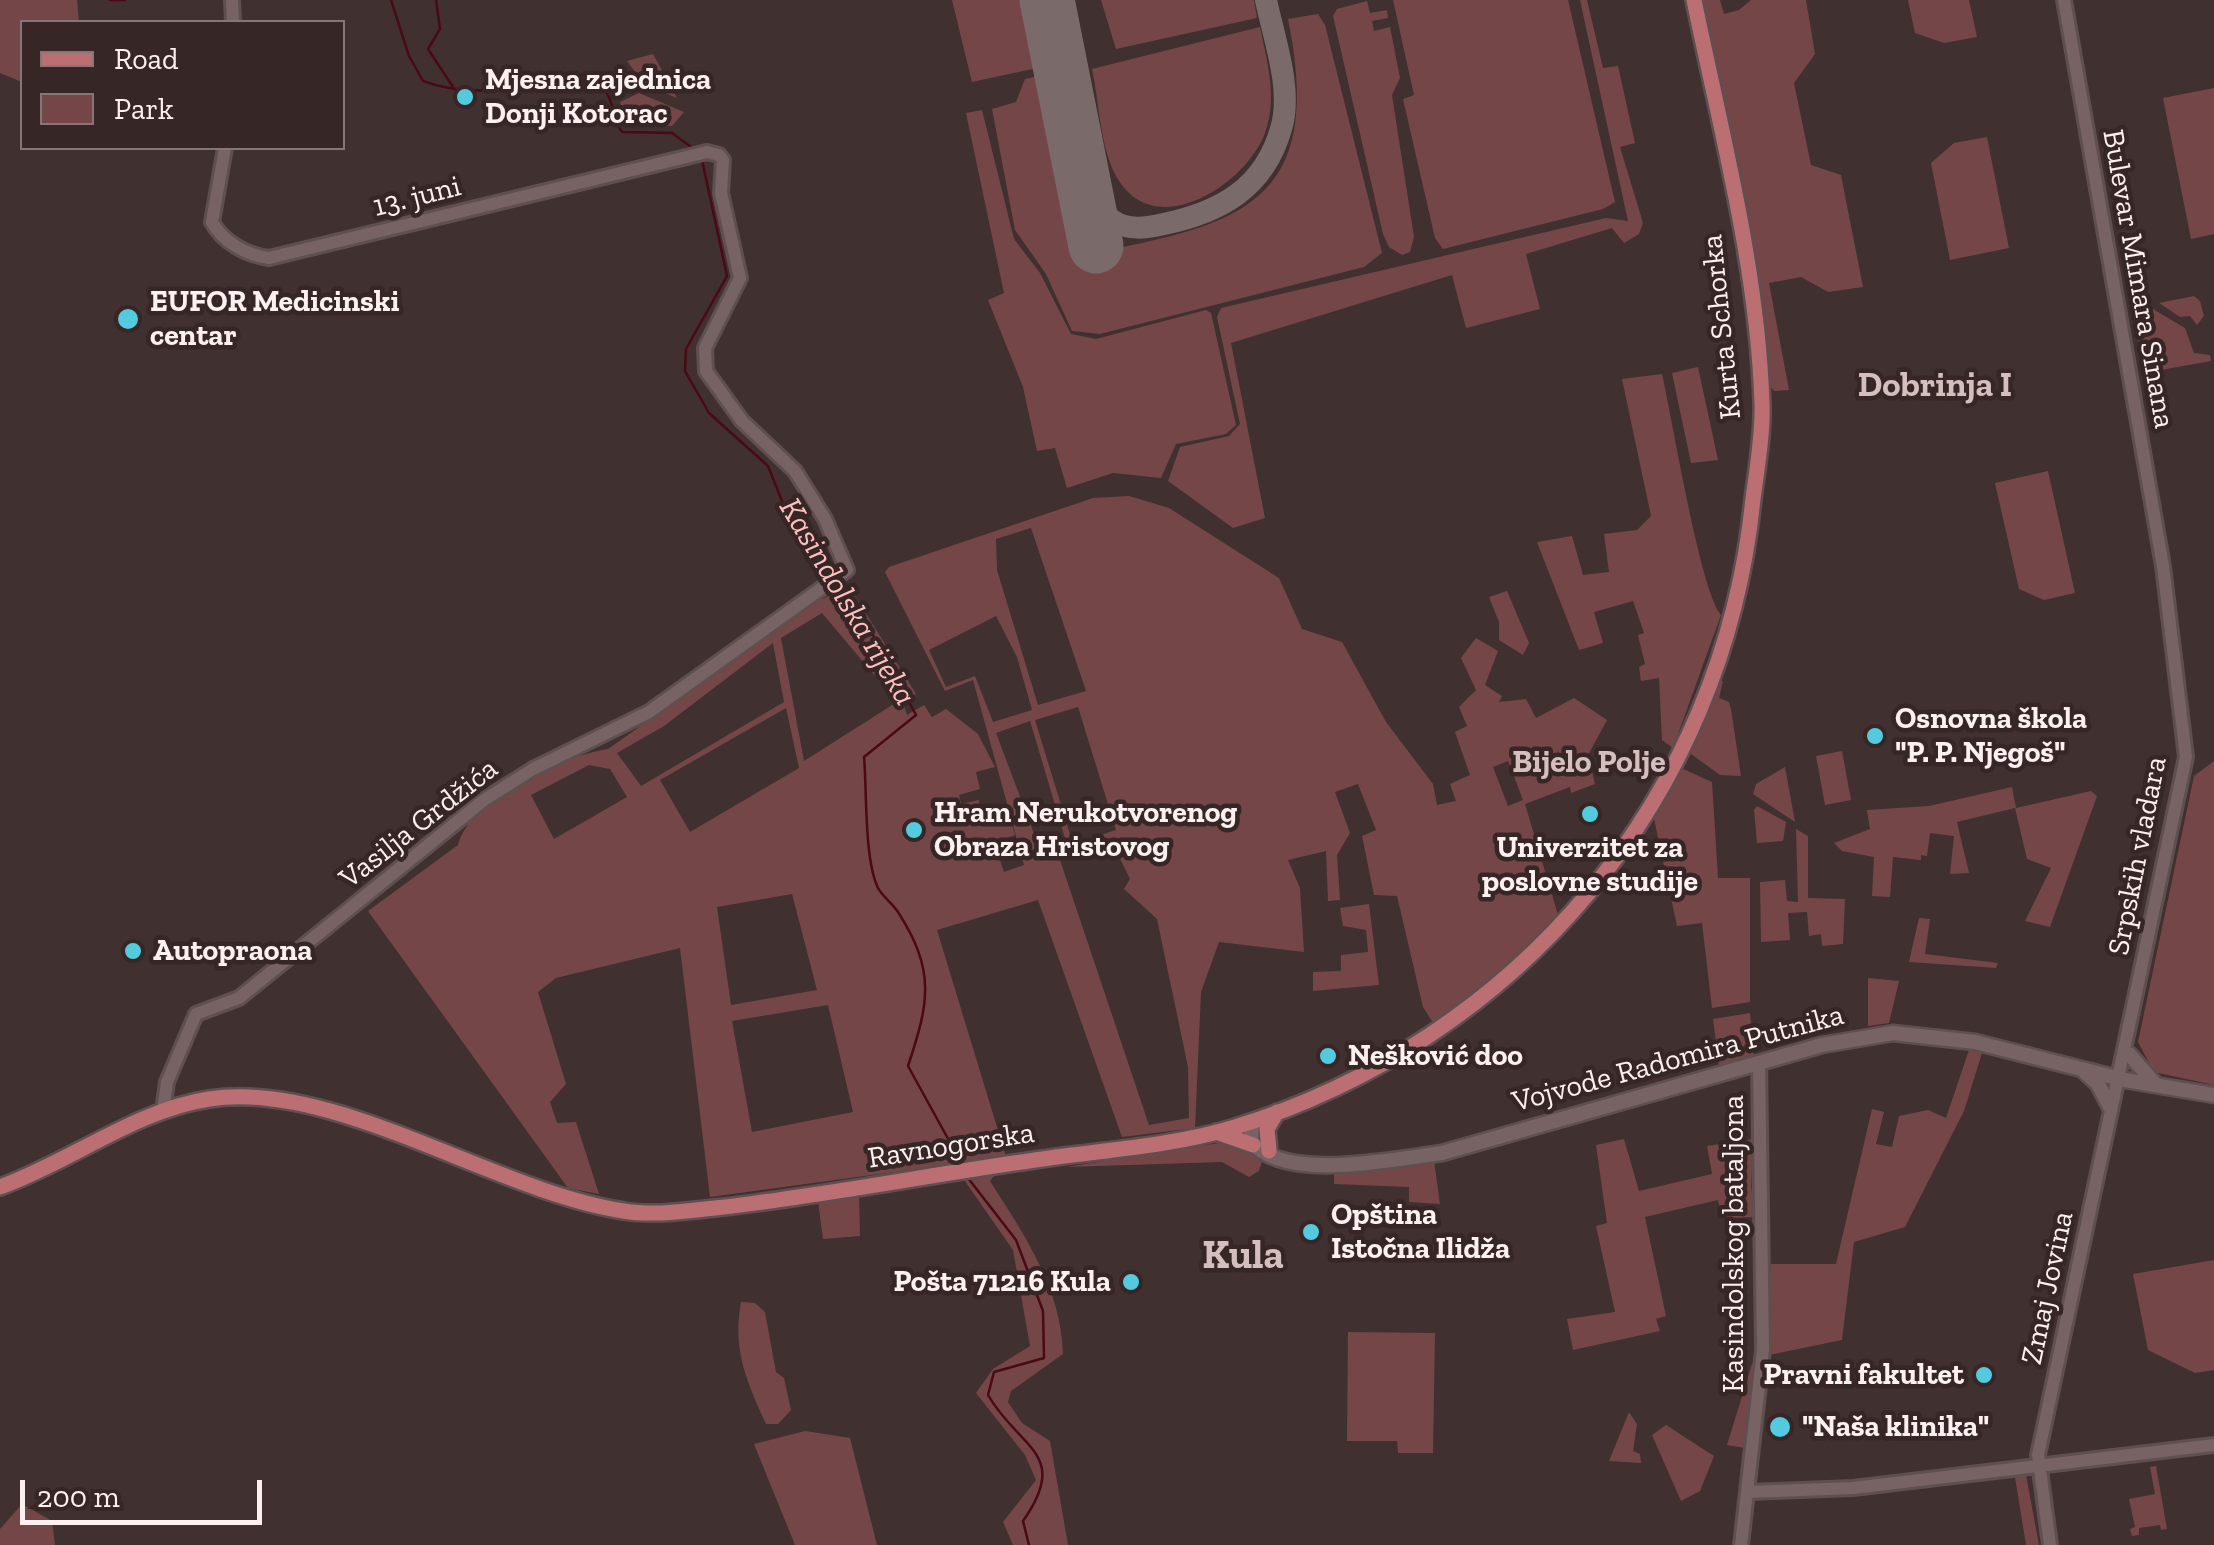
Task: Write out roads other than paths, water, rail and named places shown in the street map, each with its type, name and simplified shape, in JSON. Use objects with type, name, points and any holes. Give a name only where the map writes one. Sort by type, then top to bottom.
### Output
[{"type":"main road","name":"Kurta Schorka","points":[[1694,0],[1738,217],[1758,344],[1762,406],[1747,560],[1721,648]]},
{"type":"main road","name":"Ravnogorska","points":[[0,1187],[43,1172],[164,1111],[230,1097],[288,1101],[593,1204],[646,1214],[765,1202],[958,1174],[1216,1132],[1252,1121],[1400,1055],[1520,968],[1596,886],[1661,791],[1697,717],[1721,648]]},
{"type":"main road","name":"Vojvode Radomira Putnika","points":[[1265,1152],[1333,1165],[1442,1153],[1854,1038],[1910,1034],[1975,1042],[2121,1079],[2214,1096]]},
{"type":"main road","points":[[2130,1054],[2161,1088]]},
{"type":"main road","points":[[2084,1070],[2098,1084],[2110,1114]]},
{"type":"main road","points":[[1265,1152],[1267,1129],[1276,1112]]},
{"type":"main road","points":[[1252,1121],[1249,1136],[1265,1152]]},
{"type":"main road","points":[[1216,1132],[1265,1152]]},
{"type":"street","name":"Bulevar Mimara Sinana","points":[[2064,0],[2163,566]]},
{"type":"street","name":"13. juni","points":[[226,150],[212,222],[231,242],[269,258],[691,156],[713,154],[723,160],[721,193],[740,278],[705,348],[706,371],[742,421],[802,482],[846,559],[848,570],[817,594]]},
{"type":"street","name":"Srpskih vladara","points":[[2121,1079],[2126,1036],[2185,772],[2163,566]]},
{"type":"street","name":"Vasilja Grdžića","points":[[164,1111],[167,1082],[196,1014],[239,998],[484,800],[533,770],[648,712],[817,594]]},
{"type":"street","name":"Srpskih vladara","points":[[2121,1079],[2130,1054],[2126,1036]]},
{"type":"street","name":"Kasindolskog bataljona","points":[[1741,1545],[1763,1341],[1759,1063]]},
{"type":"street","name":"Zmaj Jovina","points":[[2036,1464],[2110,1114],[2121,1079]]},
{"type":"street","points":[[1748,1492],[1853,1488],[2214,1445]]},
{"type":"street","points":[[2036,1464],[2050,1545]]},
{"type":"waterway","name":"Kasindolska rijeka","points":[[110,0],[125,0]]},
{"type":"waterway","name":"Kasindolska rijeka","points":[[391,0],[409,56],[423,81],[452,88],[491,90],[556,75],[582,75],[594,79],[604,89],[622,132],[672,133],[694,149]]},
{"type":"waterway","points":[[436,0],[440,29],[428,49],[453,87]]},
{"type":"waterway","name":"Kasindolska rijeka","points":[[702,160],[727,276],[686,349],[685,371],[709,413],[768,466],[784,506],[826,576]]},
{"type":"waterway","name":"Kasindolska rijeka","points":[[834,586],[865,620],[916,715],[864,757],[868,843],[878,888],[910,933],[923,970],[924,1005],[908,1066],[963,1166]]},
{"type":"waterway","name":"Kasindolska rijeka","points":[[968,1178],[1016,1240],[1043,1311],[1044,1358],[994,1372],[988,1395],[1041,1465],[1037,1498],[1023,1521],[1029,1545]]},
{"type":"place","name":"Mjesna zajednica Donji Kotorac","points":[[465,97]]},
{"type":"place","name":"EUFOR Medicinski centar","points":[[128,319]]},
{"type":"place","name":"Osnovna škola \"P. P. Njegoš\"","points":[[1875,736]]},
{"type":"place","name":"Univerzitet za poslovne studije","points":[[1590,814]]},
{"type":"place","name":"Hram Nerukotvorenog Obraza Hristovog","points":[[914,830]]},
{"type":"place","name":"Autopraona","points":[[133,951]]},
{"type":"place","name":"Nešković doo","points":[[1328,1056]]},
{"type":"place","name":"Opština Istočna Ilidža","points":[[1311,1232]]},
{"type":"place","name":"Pošta 71216 Kula","points":[[1131,1282]]},
{"type":"place","name":"Pravni fakultet","points":[[1984,1375]]},
{"type":"place","name":"\"Naša klinika\"","points":[[1780,1427]]},
{"type":"district","name":"Dobrinja I","points":[[1935,386]]},
{"type":"district","name":"Bijelo Polje","points":[[1589,763]]},
{"type":"district","name":"Kula","points":[[1243,1257]]}]
